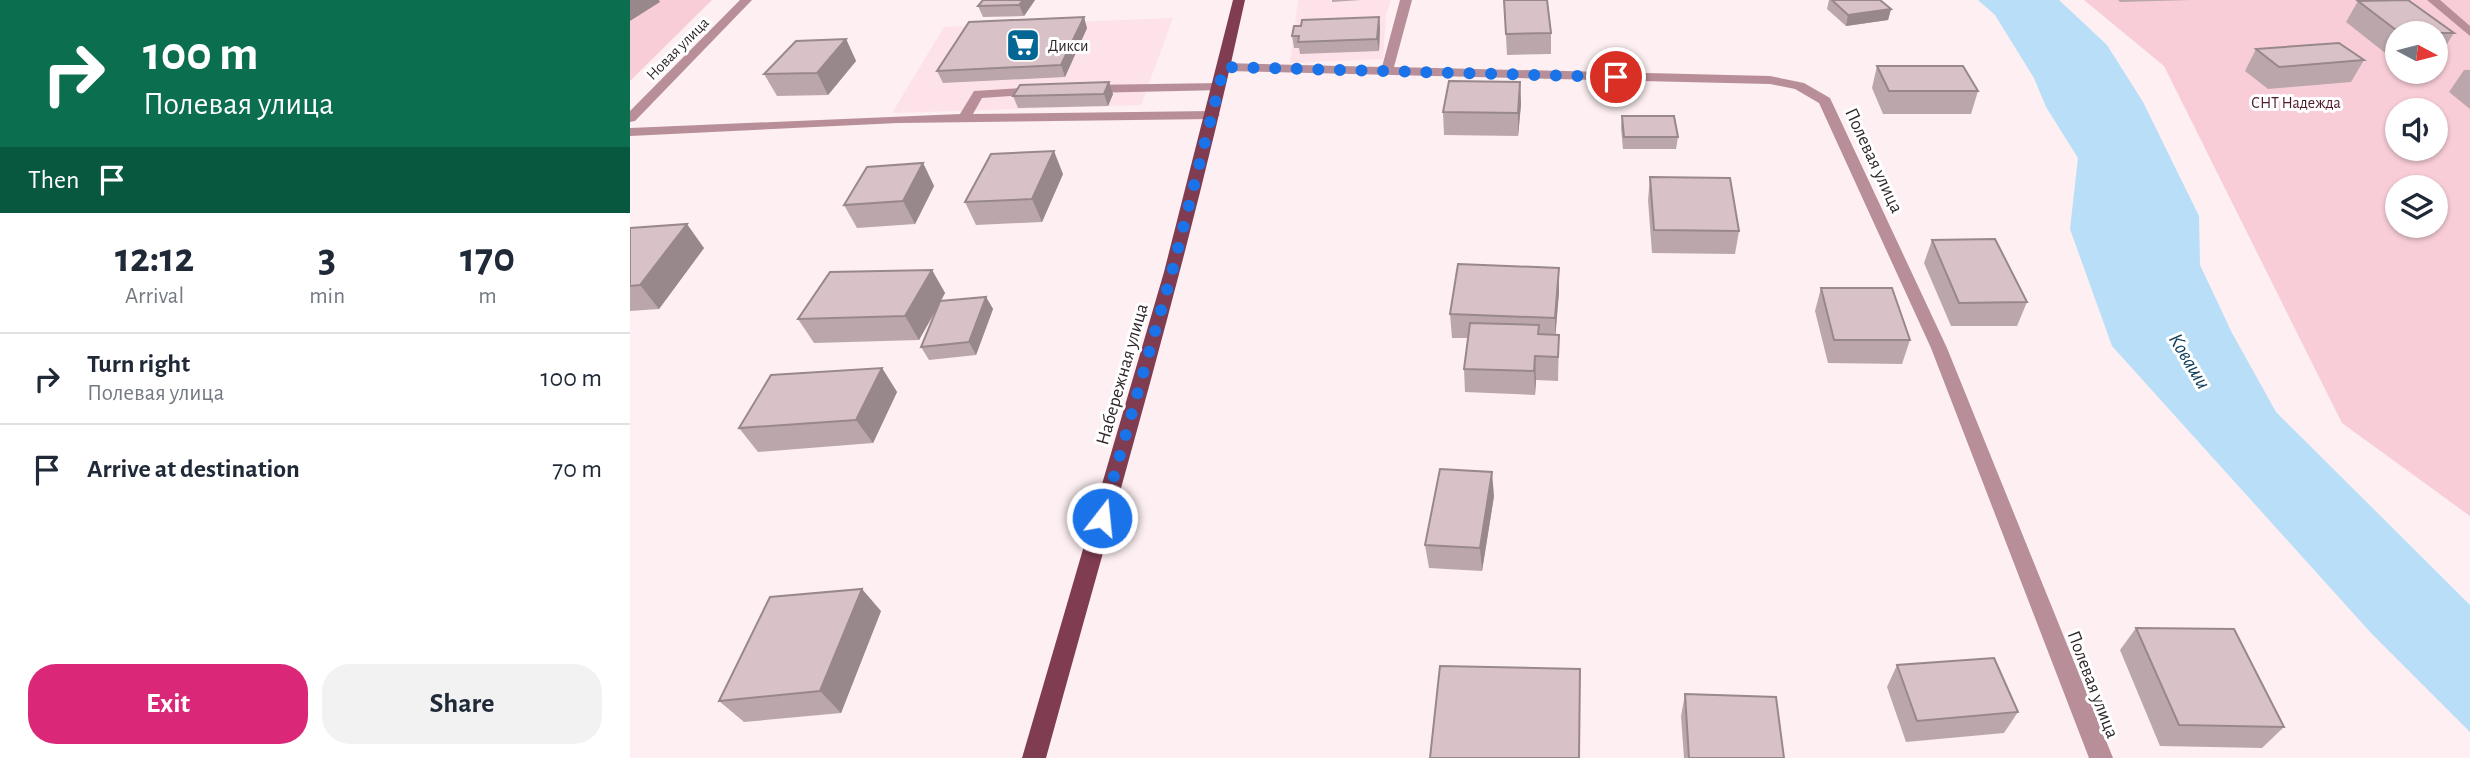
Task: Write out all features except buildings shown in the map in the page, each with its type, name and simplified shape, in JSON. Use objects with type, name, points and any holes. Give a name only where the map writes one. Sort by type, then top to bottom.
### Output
[{"type":"main road","name":"Набережная улица","points":[[1034,758],[1172,272],[1220,87],[1239,0]]},
{"type":"street","name":"Новая улица","points":[[630,118],[747,0]]},
{"type":"street","points":[[1387,70],[1406,0]]},
{"type":"street","points":[[2433,0],[2470,32]]},
{"type":"street","name":"Полевая улица","points":[[1224,67],[1770,80],[1791,82],[1813,89],[1825,101],[1939,348],[2101,758]]},
{"type":"street","points":[[1073,90],[1220,87]]},
{"type":"street","points":[[964,118],[978,94],[1046,91]]},
{"type":"street","points":[[630,132],[964,118],[1213,115]]},
{"type":"shaded area","points":[[1298,0],[1391,0],[1386,15],[1383,59],[1290,63]]},
{"type":"shaded area","points":[[1173,18],[1141,105],[892,113],[944,27]]},
{"type":"green space","points":[[630,0],[712,0],[630,81]]},
{"type":"green space","name":"СНТ Надежда","points":[[2084,0],[2470,0],[2470,516],[2342,423],[2164,66]]},
{"type":"water","name":"Коваши","points":[[1978,0],[2059,0],[2107,45],[2143,102],[2199,216],[2200,265],[2232,333],[2276,412],[2470,605],[2470,732],[2371,633],[2112,346],[2070,229],[2078,158],[2046,107],[2034,78],[1995,15]]},
{"type":"place","name":"Дикси","points":[[1023,45]]},
{"type":"route","points":[[1102,518],[1172,272],[1224,67],[1616,77]]}]
